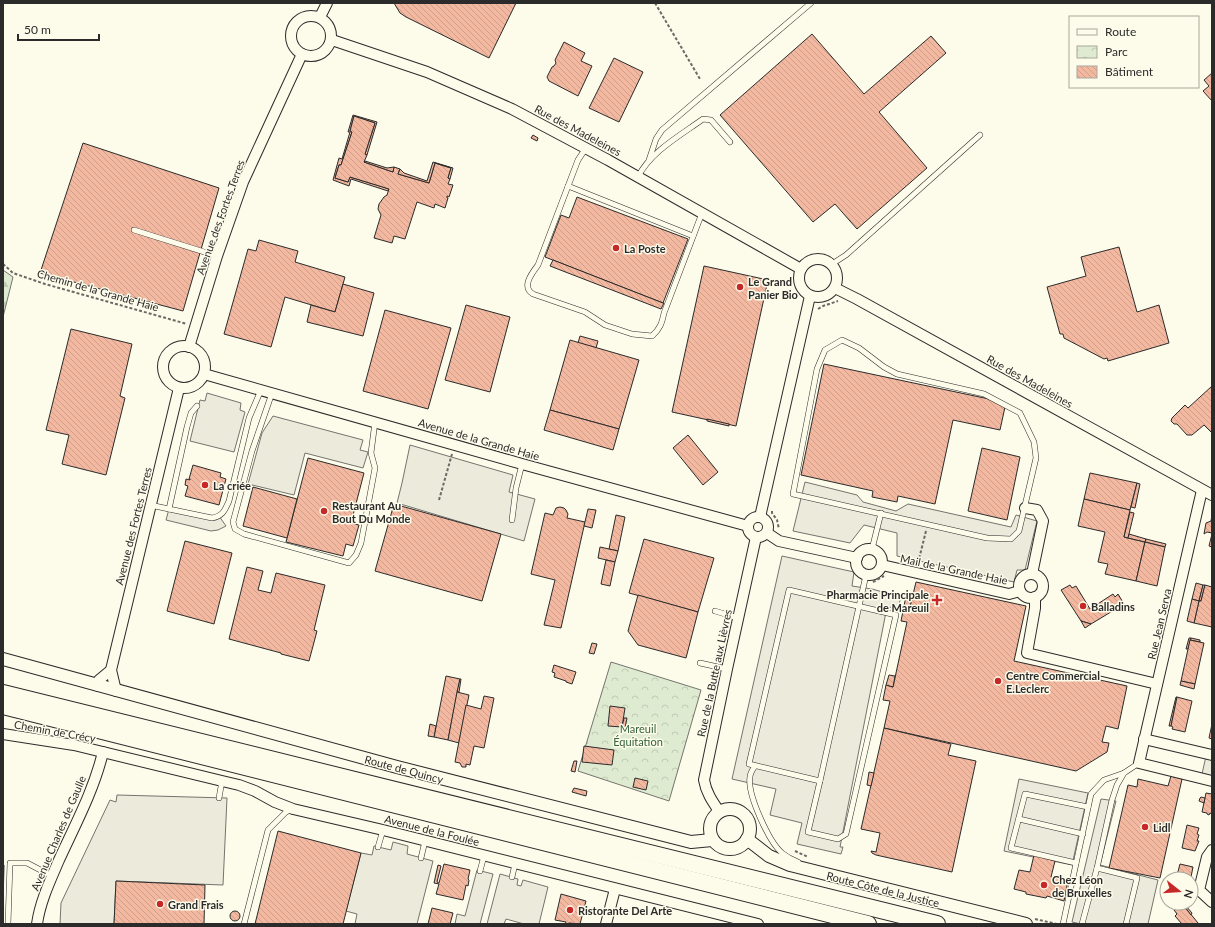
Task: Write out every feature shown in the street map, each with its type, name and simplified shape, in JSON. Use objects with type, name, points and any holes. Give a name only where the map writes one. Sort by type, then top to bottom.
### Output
[{"type":"highway","points":[[3,693],[937,924]]},
{"type":"highway","points":[[3,706],[868,924]]},
{"type":"street","points":[[320,17],[327,3]]},
{"type":"street","points":[[308,15],[314,15],[326,21],[330,26],[332,40],[330,45],[323,53],[313,56],[302,54],[294,47],[292,42],[292,30],[298,20],[308,15]]},
{"type":"street","name":"Rue des Madeleines","points":[[332,40],[427,72],[512,109],[586,148],[801,269]]},
{"type":"street","name":"Avenue des Fortes Terres","points":[[190,346],[217,256],[244,182],[302,54]]},
{"type":"street","points":[[816,259],[822,259],[832,264],[838,276],[838,282],[832,292],[827,296],[816,298],[805,293],[799,281],[799,275],[805,264],[816,259]]},
{"type":"street","name":"Rue des Madeleines","points":[[835,288],[1212,495]]},
{"type":"street","points":[[760,517],[810,296]]},
{"type":"street","points":[[190,346],[201,354],[204,360],[204,374],[197,384],[191,387],[179,388],[173,385],[164,375],[163,368],[166,356],[176,347],[190,346]]},
{"type":"street","name":"Avenue de la Grande Haie","points":[[204,374],[748,526]]},
{"type":"street","name":"Avenue des Fortes Terres","points":[[116,691],[111,670],[179,388]]},
{"type":"street","name":"Rue Jean Serva","points":[[1139,763],[1202,490]]},
{"type":"street","points":[[1025,508],[1037,510],[1043,521],[1032,574]]},
{"type":"street","points":[[760,517],[766,520],[768,527],[766,533],[762,537],[756,537],[751,534],[748,526],[753,518],[760,517]]},
{"type":"street","points":[[766,533],[779,541],[857,558]]},
{"type":"street","name":"Rue de la Butte aux Lièvres","points":[[719,811],[708,794],[704,780],[756,537]]},
{"type":"street","points":[[872,549],[880,555],[883,562],[881,569],[874,574],[866,575],[859,570],[856,562],[861,552],[872,549]]},
{"type":"street","name":"Mail de la Grande Haie","points":[[882,565],[1009,594],[1020,591]]},
{"type":"street","points":[[1032,574],[1040,578],[1043,585],[1042,593],[1035,598],[1025,596],[1020,591],[1022,579],[1032,574]]},
{"type":"street","points":[[1035,598],[1035,608],[1027,653],[1157,684]]},
{"type":"street","name":"Route de Quincy","points":[[3,659],[397,768],[691,842],[712,840]]},
{"type":"street","name":"Avenue des Fortes Terres","points":[[98,686],[99,680],[111,670]]},
{"type":"street","name":"Chemin de Crécy","points":[[3,734],[74,745],[103,752]]},
{"type":"street","points":[[1144,739],[1212,755]]},
{"type":"street","name":"Avenue de la Foulée","points":[[103,752],[239,785],[293,809],[383,830],[745,922],[758,924]]},
{"type":"street","name":"Avenue Charles de Gaulle","points":[[37,924],[38,914],[45,893],[92,788],[103,752]]},
{"type":"street","points":[[1139,763],[1212,781]]},
{"type":"street","points":[[725,808],[732,808],[744,814],[750,826],[750,833],[747,839],[736,848],[723,848],[717,845],[712,840],[709,827],[714,815],[725,808]]},
{"type":"street","name":"Route Côte de la Justice","points":[[747,839],[769,856],[790,865],[1026,924]]},
{"type":"street","points":[[1212,850],[1207,857],[1199,890],[1212,902]]},
{"type":"street","points":[[606,924],[615,889]]},
{"type":"lane","points":[[649,160],[656,139],[662,130],[811,3]]},
{"type":"lane","points":[[638,177],[643,167],[654,154],[703,119],[710,120],[730,142]]},
{"type":"lane","points":[[832,264],[846,255],[980,135]]},
{"type":"lane","points":[[586,148],[578,160],[538,265],[529,279],[527,287],[533,294],[585,312],[592,318],[605,325],[632,334],[652,336],[659,330],[702,213]]},
{"type":"lane","points":[[568,186],[693,236]]},
{"type":"lane","points":[[134,230],[217,256]]},
{"type":"lane","points":[[842,340],[859,348],[884,367],[897,374],[984,394],[1020,413],[1034,442],[1036,458],[1025,508],[1019,531],[1011,539],[987,538],[793,494],[817,369],[825,350],[842,340]]},
{"type":"lane","points":[[150,504],[212,518],[219,516],[229,501],[249,418],[262,390]]},
{"type":"lane","points":[[272,393],[252,451],[233,522],[235,529],[244,534],[348,563],[356,555],[361,543],[375,468],[371,453],[375,422]]},
{"type":"lane","points":[[169,509],[191,413],[197,406]]},
{"type":"lane","points":[[512,520],[516,488],[522,464]]},
{"type":"lane","points":[[872,549],[881,513]]},
{"type":"lane","points":[[820,780],[749,764],[789,590],[859,606],[896,615],[846,834],[838,839],[808,832],[820,780],[859,606],[866,575]]},
{"type":"lane","points":[[715,611],[738,618]]},
{"type":"lane","points":[[700,663],[727,669]]},
{"type":"lane","points":[[1063,924],[1091,794],[1104,780],[1124,773],[1139,763]]},
{"type":"lane","points":[[755,766],[750,777],[751,790],[754,804],[770,837],[782,853],[813,871]]},
{"type":"lane","points":[[1082,924],[1097,868],[1112,800],[1117,785],[1124,773]]},
{"type":"lane","points":[[220,798],[222,781]]},
{"type":"lane","points":[[1076,863],[1011,848],[1025,794],[1088,807]]},
{"type":"lane","points":[[244,924],[268,830],[286,812],[293,809]]},
{"type":"lane","points":[[1019,819],[1082,834]]},
{"type":"lane","points":[[378,847],[383,830]]},
{"type":"lane","points":[[420,858],[425,841]]},
{"type":"lane","points":[[480,871],[484,856]]},
{"type":"lane","points":[[8,924],[10,863],[28,864],[52,876]]},
{"type":"lane","points":[[512,877],[515,864]]},
{"type":"lane","points":[[1097,868],[1137,878],[1126,924]]},
{"type":"path","points":[[655,3],[700,79]]},
{"type":"path","name":"Chemin de la Grande Haie","points":[[3,264],[12,273],[45,284],[188,324],[192,322]]},
{"type":"path","points":[[816,311],[823,306],[841,300]]},
{"type":"path","points":[[439,500],[453,452]]},
{"type":"path","points":[[773,507],[772,513],[777,520],[780,532]]},
{"type":"path","points":[[916,573],[927,524]]},
{"type":"green space","points":[[3,270],[13,277],[3,317]]},
{"type":"green space","name":"Mareuil Équitation","points":[[611,662],[701,690],[669,801],[578,771]]},
{"type":"shaded area","points":[[207,393],[241,403],[240,410],[245,412],[234,452],[190,441],[200,400],[205,401]]},
{"type":"shaded area","points":[[273,416],[363,440],[360,450],[368,452],[363,468],[305,453],[294,495],[248,484],[262,433]]},
{"type":"shaded area","points":[[410,445],[513,475],[509,492],[535,499],[524,541],[397,503]]},
{"type":"shaded area","points":[[805,482],[857,495],[863,502],[896,511],[908,504],[1011,527],[1016,515],[1037,521],[1025,570],[1017,570],[1014,582],[897,556],[897,533],[864,525],[850,543],[793,531]]},
{"type":"shaded area","points":[[169,509],[212,518],[219,516],[226,526],[218,530],[211,531],[166,520]]},
{"type":"shaded area","points":[[782,556],[854,572],[852,586],[872,589],[901,597],[898,608],[887,607],[840,847],[843,847],[841,854],[797,844],[802,823],[770,815],[776,789],[732,779]]},
{"type":"shaded area","points":[[1206,756],[1212,757],[1212,777],[1202,774]]},
{"type":"shaded area","points":[[1019,779],[1088,793],[1072,865],[1004,851]]},
{"type":"shaded area","points":[[117,795],[227,798],[223,885],[116,881],[114,924],[60,924],[61,903],[110,800],[116,802]]},
{"type":"shaded area","points":[[1101,799],[1116,801],[1100,865],[1158,880],[1148,924],[1081,924],[1072,922]]},
{"type":"shaded area","points":[[393,842],[408,846],[407,854],[433,861],[417,924],[355,924],[357,914],[346,911],[361,853],[372,855],[374,846],[391,850]]},
{"type":"shaded area","points":[[477,870],[493,874],[480,924],[455,924],[457,914],[465,916]]},
{"type":"shaded area","points":[[500,874],[518,879],[517,885],[521,886],[523,880],[548,887],[539,924],[524,924],[506,919],[504,924],[487,924]]},
{"type":"building","points":[[394,3],[516,3],[489,58],[406,17],[400,13]]},
{"type":"building","points":[[812,34],[864,94],[931,36],[946,53],[879,112],[927,168],[857,229],[835,204],[813,222],[720,115]]},
{"type":"building","points":[[564,42],[585,53],[581,61],[592,66],[578,96],[549,81],[547,77],[552,67],[556,63],[555,60]]},
{"type":"building","points":[[614,58],[643,72],[619,122],[589,108]]},
{"type":"building","points":[[1212,73],[1212,101],[1203,91],[1209,86],[1204,80]]},
{"type":"building","points":[[353,115],[377,122],[367,155],[365,154],[375,123],[354,116],[350,131],[352,132],[335,178],[348,182],[350,177],[389,189],[388,191],[351,179],[349,186],[333,180],[339,158],[342,159],[350,132],[348,132]]},
{"type":"building","points":[[354,116],[375,123],[365,154],[367,155],[364,162],[393,172],[394,167],[400,169],[398,174],[429,183],[435,163],[451,168],[448,184],[453,185],[449,197],[447,196],[448,198],[445,208],[435,204],[434,208],[417,202],[405,239],[394,236],[392,243],[374,238],[381,215],[378,209],[379,204],[387,195],[389,189],[350,177],[348,182],[335,178],[352,132],[350,131]]},
{"type":"building","points":[[533,135],[538,138],[537,141],[531,138]]},
{"type":"building","points":[[83,143],[219,188],[183,311],[40,273]]},
{"type":"building","points":[[365,161],[387,168],[394,167],[393,172],[364,162]]},
{"type":"building","points":[[433,162],[453,168],[450,179],[448,178],[451,168],[435,163],[429,183],[398,174],[400,169],[404,173],[427,181]]},
{"type":"building","name":"La Poste","points":[[577,197],[688,239],[663,303],[545,257],[561,215],[569,218]]},
{"type":"building","points":[[259,240],[298,251],[295,262],[345,277],[335,312],[285,297],[271,347],[224,334],[248,249],[256,251]]},
{"type":"building","points":[[1119,247],[1137,312],[1159,305],[1169,343],[1108,361],[1107,358],[1104,359],[1064,338],[1063,334],[1060,334],[1047,287],[1086,276],[1081,257]]},
{"type":"building","points":[[553,260],[664,303],[661,309],[550,266]]},
{"type":"building","points":[[704,266],[768,280],[736,426],[672,412]]},
{"type":"building","points":[[343,284],[374,293],[363,336],[307,322],[311,305],[335,312]]},
{"type":"building","points":[[466,305],[510,317],[490,392],[445,380]]},
{"type":"building","points":[[385,310],[451,328],[428,409],[363,391]]},
{"type":"building","points":[[71,329],[132,344],[120,396],[125,398],[106,475],[62,464],[69,435],[46,430]]},
{"type":"building","points":[[580,336],[598,341],[596,348],[578,343]]},
{"type":"building","points":[[570,340],[639,360],[619,429],[550,410]]},
{"type":"building","points":[[824,364],[989,399],[1005,407],[1000,430],[953,420],[935,504],[898,496],[897,502],[872,497],[873,491],[801,475]]},
{"type":"building","points":[[1212,386],[1212,431],[1211,432],[1204,425],[1192,435],[1187,435],[1177,424],[1174,424],[1171,421],[1172,418],[1185,405],[1188,408]]},
{"type":"building","points":[[550,410],[619,429],[613,450],[544,430]]},
{"type":"building","points":[[707,419],[729,424],[729,426],[707,421]]},
{"type":"building","points":[[688,435],[718,472],[703,485],[673,448]]},
{"type":"building","points":[[982,448],[1020,457],[1007,520],[968,511]]},
{"type":"building","name":"Restaurant Au Bout Du Monde","points":[[308,458],[364,473],[351,523],[359,525],[353,546],[346,544],[343,556],[286,542]]},
{"type":"building","name":"La criée","points":[[193,465],[221,473],[220,477],[226,479],[219,505],[185,496],[188,486],[185,485],[186,479],[190,480]]},
{"type":"building","points":[[1090,473],[1137,483],[1130,510],[1084,499]]},
{"type":"building","points":[[1137,483],[1140,484],[1135,508],[1131,507]]},
{"type":"building","points":[[253,487],[297,499],[287,538],[243,526]]},
{"type":"building","points":[[1084,499],[1130,510],[1124,537],[1145,542],[1136,581],[1105,574],[1108,564],[1098,562],[1105,532],[1078,526]]},
{"type":"building","points":[[394,504],[501,534],[482,601],[375,571]]},
{"type":"building","points":[[560,507],[566,510],[568,514],[567,518],[585,522],[561,628],[544,625],[555,580],[531,574],[545,513],[553,515],[556,508]]},
{"type":"building","points":[[588,509],[596,510],[592,528],[584,526]]},
{"type":"building","points":[[1130,512],[1134,513],[1128,538],[1124,537]]},
{"type":"building","points":[[616,515],[625,517],[618,551],[609,549]]},
{"type":"building","points":[[1212,515],[1212,533],[1207,532],[1204,534],[1206,523],[1211,521]]},
{"type":"building","points":[[1129,534],[1146,539],[1145,542],[1128,538]]},
{"type":"building","points":[[1212,534],[1212,547],[1209,546]]},
{"type":"building","points":[[644,539],[714,558],[698,612],[629,593]]},
{"type":"building","points":[[1146,539],[1166,544],[1165,547],[1145,542]]},
{"type":"building","points":[[185,541],[232,553],[214,624],[167,611]]},
{"type":"building","points":[[1145,542],[1165,547],[1157,586],[1136,581]]},
{"type":"building","points":[[600,547],[618,551],[615,562],[598,558]]},
{"type":"building","points":[[606,560],[615,562],[610,586],[601,584]]},
{"type":"building","points":[[247,567],[263,571],[258,590],[271,593],[276,573],[325,585],[314,630],[317,631],[309,661],[229,639]]},
{"type":"building","name":"Centre Commercial E.Leclerc","points":[[916,582],[1026,606],[1014,661],[1127,686],[1118,729],[1106,726],[1102,742],[1109,743],[1107,752],[1076,771],[884,728],[890,701],[883,700],[886,685],[893,687],[907,622],[901,621],[904,606],[910,607]]},
{"type":"building","points":[[1196,583],[1203,585],[1199,601],[1192,599]]},
{"type":"building","points":[[1070,585],[1072,588],[1076,586],[1090,609],[1113,594],[1115,597],[1118,594],[1124,604],[1091,624],[1081,621],[1061,590]]},
{"type":"building","points":[[1203,585],[1205,585],[1201,601],[1199,601]]},
{"type":"building","points":[[1205,585],[1212,587],[1212,627],[1194,623],[1199,601],[1201,601]]},
{"type":"building","points":[[638,595],[698,612],[686,658],[638,645],[628,631]]},
{"type":"building","points":[[906,596],[912,597],[910,607],[904,606]]},
{"type":"building","points":[[1192,599],[1199,601],[1194,623],[1187,621]]},
{"type":"building","points":[[1081,621],[1091,624],[1085,628]]},
{"type":"building","points":[[1189,638],[1191,638],[1188,649],[1186,649]]},
{"type":"building","points":[[1191,638],[1200,640],[1200,642],[1190,640]]},
{"type":"building","points":[[1190,640],[1204,643],[1195,684],[1181,681]]},
{"type":"building","points":[[592,643],[597,644],[594,654],[589,653]]},
{"type":"building","points":[[554,665],[576,672],[572,684],[554,677],[555,673],[552,672]]},
{"type":"building","points":[[889,675],[895,676],[893,687],[886,685]]},
{"type":"building","points":[[446,676],[460,679],[448,740],[434,737]]},
{"type":"building","points":[[460,679],[459,692],[457,692]]},
{"type":"building","points":[[1181,681],[1195,684],[1194,689],[1180,685]]},
{"type":"building","points":[[457,692],[469,695],[459,743],[448,740]]},
{"type":"building","points":[[484,696],[494,698],[484,748],[474,746],[470,765],[466,764],[466,767],[462,767],[460,763],[455,762],[466,705],[481,709]]},
{"type":"building","points":[[1176,697],[1171,726],[1169,726]]},
{"type":"building","points":[[1177,697],[1192,701],[1185,732],[1172,729],[1173,727],[1171,726]]},
{"type":"building","points":[[610,706],[625,708],[622,727],[608,726]]},
{"type":"building","points":[[624,718],[627,718],[625,728],[622,727]]},
{"type":"building","points":[[430,724],[436,726],[434,737],[428,736]]},
{"type":"building","points":[[1212,724],[1212,739],[1209,738]]},
{"type":"building","points":[[884,728],[951,744],[948,755],[976,761],[952,872],[876,855],[871,851],[876,852],[880,833],[861,829]]},
{"type":"building","points":[[584,746],[614,750],[612,765],[582,762]]},
{"type":"building","points":[[574,761],[577,761],[575,772],[571,771]]},
{"type":"building","points":[[869,772],[874,773],[871,786],[867,785]]},
{"type":"building","name":"Lidl","points":[[1171,776],[1182,779],[1162,871],[1159,871],[1159,878],[1109,868],[1128,785],[1137,787],[1138,779],[1168,786]]},
{"type":"building","points":[[635,778],[648,781],[646,790],[633,787]]},
{"type":"building","points":[[574,788],[587,791],[586,796],[572,792]]},
{"type":"building","points":[[1206,793],[1212,794],[1212,814],[1210,813],[1209,815],[1202,812]]},
{"type":"building","points":[[1201,797],[1205,798],[1204,803],[1199,801]]},
{"type":"building","points":[[1187,825],[1199,828],[1197,841],[1199,841],[1195,851],[1182,848]]},
{"type":"building","points":[[278,831],[361,853],[343,924],[255,924]]},
{"type":"building","points":[[1034,855],[1055,861],[1051,877],[1068,881],[1064,901],[1047,896],[1046,898],[1026,894],[1026,892],[1014,889],[1019,870],[1030,872]]},
{"type":"building","points":[[444,864],[470,870],[468,886],[466,885],[463,900],[436,894],[439,884],[434,883],[438,865],[441,866],[437,882],[439,883]]},
{"type":"building","points":[[1180,864],[1193,867],[1192,871],[1178,871]]},
{"type":"building","points":[[3,865],[4,865],[3,903]]},
{"type":"building","name":"Grand Frais","points":[[116,881],[205,885],[204,924],[114,924]]},
{"type":"building","name":"Ristorante Del Arte","points":[[561,894],[586,901],[580,924],[565,924],[566,922],[555,920]]},
{"type":"building","points":[[432,908],[453,913],[450,924],[428,924]]},
{"type":"building","points":[[233,911],[237,911],[240,916],[237,921],[233,921],[230,918],[230,914]]},
{"type":"building","points":[[1175,911],[1188,911],[1198,923],[1182,924],[1175,916],[1177,914]]},
{"type":"place","name":"La Poste","points":[[616,248]]},
{"type":"place","name":"Le Grand Panier Bio","points":[[740,287]]},
{"type":"place","name":"La criée","points":[[205,485]]},
{"type":"place","name":"Restaurant Au Bout Du Monde","points":[[324,511]]},
{"type":"place","name":"Pharmacie Principale de Mareuil","points":[[937,600]]},
{"type":"place","name":"Balladins","points":[[1083,606]]},
{"type":"place","name":"Centre Commercial E.Leclerc","points":[[998,681]]},
{"type":"place","name":"Lidl","points":[[1145,827]]},
{"type":"place","name":"Chez Léon de Bruxelles","points":[[1044,885]]},
{"type":"place","name":"Grand Frais","points":[[160,904]]},
{"type":"place","name":"Ristorante Del Arte","points":[[570,910]]}]
